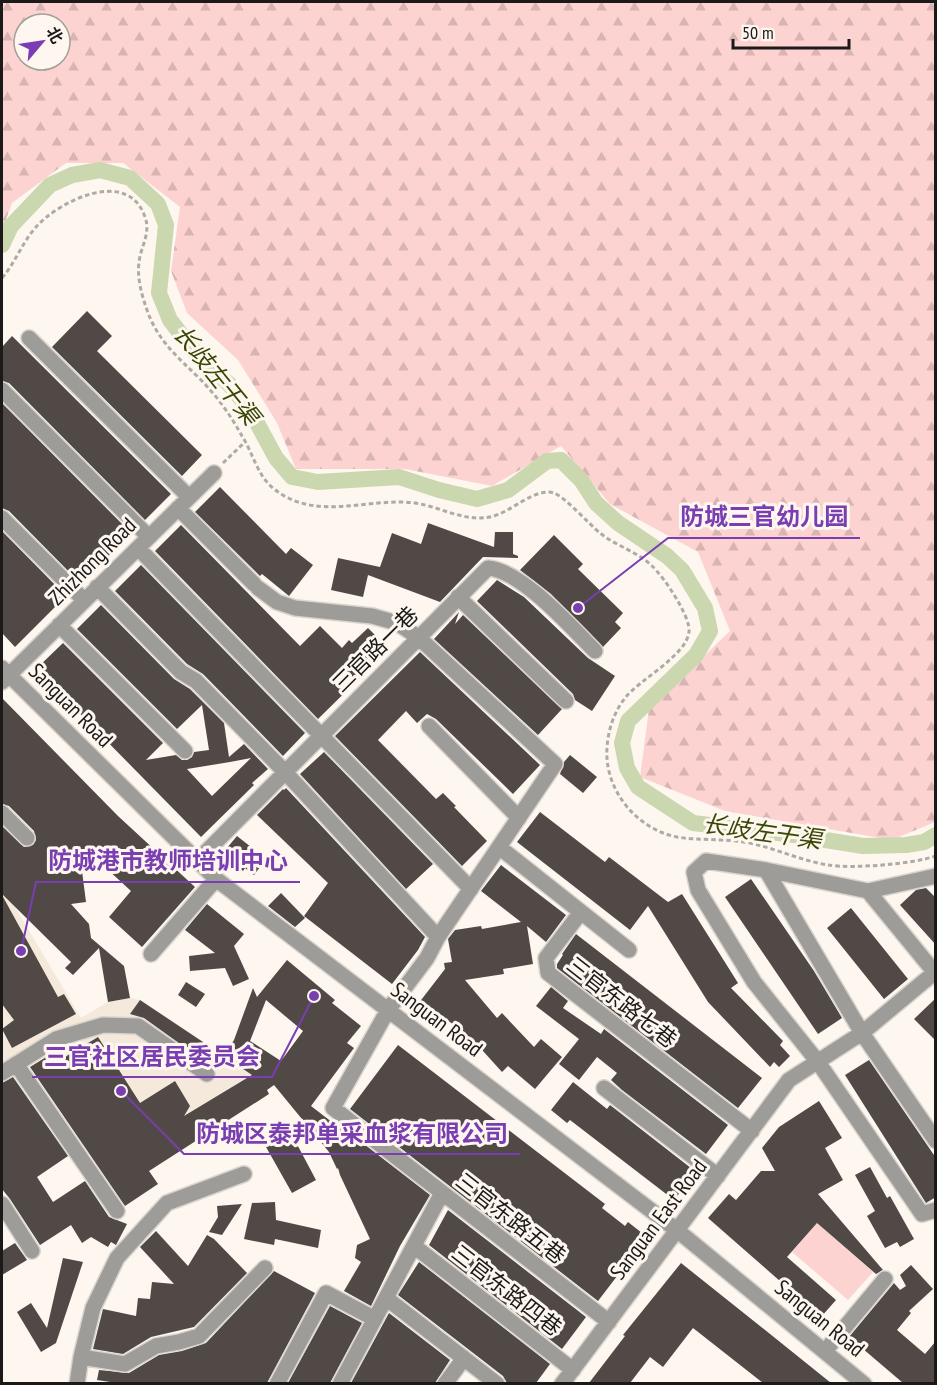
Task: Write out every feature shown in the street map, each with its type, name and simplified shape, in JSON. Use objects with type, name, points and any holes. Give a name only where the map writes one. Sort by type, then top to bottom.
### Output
[{"type":"street","points":[[29,338],[183,503],[256,586],[277,602],[295,608],[372,616],[397,623],[418,637],[555,764],[438,937],[427,958],[388,1010]]},
{"type":"street","points":[[2,390],[143,542],[220,631],[471,889]]},
{"type":"street","name":"Zhizhong Road","points":[[4,675],[59,625],[214,473]]},
{"type":"street","points":[[2,518],[84,600]]},
{"type":"street","name":"三官路一巷","points":[[197,861],[488,568],[500,569],[539,596],[595,651]]},
{"type":"street","points":[[97,587],[181,672],[196,681],[285,772],[438,937]]},
{"type":"street","points":[[458,597],[566,701]]},
{"type":"street","points":[[59,625],[185,750]]},
{"type":"street","name":"Sanguan Road","points":[[4,675],[216,879],[678,1231],[862,1383]]},
{"type":"street","points":[[429,726],[519,818]]},
{"type":"street","points":[[2,813],[27,838]]},
{"type":"street","points":[[499,847],[629,950]]},
{"type":"street","points":[[936,876],[868,891],[766,870],[706,861],[694,872],[698,890],[754,982],[818,1062],[922,1214],[936,1210]]},
{"type":"street","points":[[766,870],[862,1033],[936,1141]]},
{"type":"street","points":[[151,954],[216,879]]},
{"type":"street","points":[[818,1062],[862,1033],[935,973],[868,891]]},
{"type":"street","name":"三官东路七巷","points":[[581,912],[546,958],[548,973],[752,1131]]},
{"type":"street","name":"三官东路五巷","points":[[388,1010],[333,1108],[609,1322]]},
{"type":"street","points":[[2,1073],[56,1039],[103,1025],[138,1026],[207,1074]]},
{"type":"street","name":"Sanguan East Road","points":[[562,1383],[789,1080],[818,1062]]},
{"type":"street","points":[[16,1064],[117,1211]]},
{"type":"street","points":[[604,1088],[718,1176]]},
{"type":"street","points":[[77,1383],[93,1308],[117,1258],[167,1203],[244,1174]]},
{"type":"street","points":[[340,1383],[442,1193]]},
{"type":"street","points":[[2,1204],[32,1251]]},
{"type":"street","name":"三官东路四巷","points":[[414,1246],[573,1370]]},
{"type":"street","points":[[81,1357],[125,1364],[156,1346],[199,1336],[265,1268]]},
{"type":"street","points":[[825,1351],[885,1279]]},
{"type":"street","points":[[277,1383],[326,1293],[375,1319]]},
{"type":"street","points":[[386,1298],[497,1383]]},
{"type":"street","points":[[445,1383],[464,1358]]},
{"type":"path","points":[[2,278],[33,230],[65,205],[105,190],[118,191],[129,196],[140,206],[146,217],[148,231],[139,262],[140,282],[150,319],[161,339],[174,355],[215,396],[246,441],[264,480],[282,495],[305,505],[342,508],[398,502],[414,503],[472,518],[485,518],[515,508],[535,494],[549,492],[560,496],[603,535],[651,565],[662,578],[686,617],[690,627],[688,639],[668,660],[626,696],[610,727],[607,747],[611,780],[618,794],[638,818],[655,829],[680,837],[748,843],[830,865],[851,866],[923,860],[936,856]]},
{"type":"path","points":[[214,473],[246,441]]},
{"type":"shaded area","points":[[2,885],[81,1018],[108,1002],[130,998],[140,1000],[223,1055],[239,1033],[278,1059],[256,1089],[262,1099],[146,1173],[52,1034],[2,1063]]},
{"type":"green space","points":[[2,2],[935,2],[935,822],[892,840],[725,811],[640,777],[649,709],[730,631],[698,552],[610,504],[561,446],[492,486],[405,469],[296,469],[277,423],[238,360],[187,313],[171,271],[180,207],[123,163],[66,163],[12,203],[2,230]]},
{"type":"green space","points":[[817,1223],[873,1272],[848,1300],[792,1252]]},
{"type":"building","points":[[87,311],[112,336],[97,351],[202,455],[182,476],[52,347]]},
{"type":"building","points":[[12,336],[171,494],[145,520],[9,383],[2,381],[2,347]]},
{"type":"building","points":[[2,403],[131,533],[81,584],[9,511],[2,508]]},
{"type":"building","points":[[220,487],[286,554],[291,548],[313,565],[289,596],[262,574],[260,576],[195,512]]},
{"type":"building","points":[[428,523],[494,547],[495,532],[513,532],[513,554],[518,558],[483,557],[440,602],[368,575],[363,597],[331,590],[338,558],[380,567],[392,533],[421,544]]},
{"type":"building","points":[[181,525],[300,646],[320,626],[342,648],[349,640],[352,643],[368,628],[389,649],[318,719],[155,551]]},
{"type":"building","points":[[2,531],[66,596],[15,647],[2,633]]},
{"type":"building","points":[[554,535],[583,564],[578,569],[623,613],[615,622],[621,628],[603,647],[551,594],[520,570]]},
{"type":"building","points":[[141,565],[305,733],[283,756],[203,674],[187,664],[115,591]]},
{"type":"building","points":[[497,580],[524,597],[588,658],[615,676],[592,711],[575,700],[573,694],[477,601]]},
{"type":"building","points":[[101,605],[174,679],[190,689],[224,723],[229,757],[244,744],[268,769],[201,837],[36,669],[63,643],[163,743],[146,760],[176,755],[182,760],[187,760],[194,752],[209,750],[202,705],[177,729],[77,629]],"holes":[[[251,758],[212,796],[187,769]]]},
{"type":"building","points":[[459,612],[455,624],[463,615],[562,709],[538,735],[434,639]]},
{"type":"building","points":[[420,652],[540,765],[513,794],[436,719],[427,714],[417,723],[406,711],[378,740],[436,799],[443,793],[487,841],[462,866],[335,736]]},
{"type":"building","points":[[2,698],[118,816],[195,887],[142,947],[109,917],[131,891],[93,856],[91,873],[82,871],[86,902],[71,904],[89,924],[91,938],[124,966],[130,998],[108,1002],[99,948],[73,975],[65,968],[71,962],[2,894],[2,826],[24,847],[33,845],[36,840],[34,831],[9,806],[2,804]]},
{"type":"building","points":[[324,752],[433,864],[406,889],[300,774]]},
{"type":"building","points":[[570,755],[597,777],[583,793],[560,774],[564,762]]},
{"type":"building","points":[[286,788],[425,937],[392,984],[304,916],[328,883],[257,815]]},
{"type":"building","points":[[540,812],[605,862],[609,857],[668,902],[682,894],[738,983],[731,988],[783,1041],[780,1045],[790,1056],[779,1067],[774,1062],[770,1067],[708,1002],[648,906],[630,930],[517,842]]},
{"type":"building","points":[[237,836],[266,859],[254,875],[245,868],[243,871],[221,855]]},
{"type":"building","points":[[501,865],[566,915],[546,942],[527,926],[533,964],[503,969],[504,974],[465,980],[497,1018],[502,1013],[534,1047],[541,1039],[562,1057],[535,1089],[508,1066],[502,1072],[473,1040],[441,1015],[438,1020],[418,1004],[445,969],[444,963],[452,962],[448,939],[455,930],[481,926],[482,929],[521,922],[481,891]]},
{"type":"building","points":[[751,879],[814,971],[842,1018],[818,1034],[725,897]]},
{"type":"building","points":[[926,888],[936,898],[936,945],[900,905],[916,890]]},
{"type":"building","points":[[281,893],[305,918],[295,927],[268,906]]},
{"type":"building","points":[[2,895],[58,997],[64,994],[76,1014],[12,1048],[2,1029],[14,1020],[2,1004]]},
{"type":"building","points":[[207,904],[244,934],[234,946],[249,979],[233,986],[225,968],[190,971],[189,956],[215,953],[185,930]]},
{"type":"building","points":[[851,908],[908,979],[884,999],[827,928]]},
{"type":"building","points":[[576,934],[762,1078],[738,1108],[557,968],[562,954]]},
{"type":"building","points":[[287,960],[335,1000],[332,1003],[361,1026],[347,1043],[354,1048],[311,1106],[430,1195],[400,1246],[371,1306],[344,1291],[361,1262],[355,1258],[357,1245],[370,1239],[329,1152],[274,1085],[267,1090],[269,1094],[149,1171],[158,1184],[125,1206],[30,1067],[59,1049],[65,1057],[98,1037],[140,1103],[175,1081],[190,1106],[184,1116],[252,1075],[224,1056],[234,1040],[253,988],[257,997]],"holes":[[[266,1000],[303,1031],[281,1061],[250,1041]]]},
{"type":"building","points":[[186,982],[205,994],[196,1007],[178,995]]},
{"type":"building","points":[[551,987],[568,1001],[563,1008],[601,1034],[604,1029],[728,1125],[706,1154],[622,1090],[611,1080],[617,1073],[597,1057],[579,1080],[559,1064],[579,1039],[536,1006]]},
{"type":"building","points":[[936,998],[936,1041],[914,1019]]},
{"type":"building","points":[[140,1000],[224,1056],[215,1069],[144,1018],[130,1014]]},
{"type":"building","points":[[398,1045],[605,1204],[602,1208],[625,1226],[628,1222],[647,1237],[598,1301],[350,1109]]},
{"type":"building","points":[[869,1060],[936,1158],[936,1197],[926,1203],[845,1075]]},
{"type":"building","points":[[13,1077],[68,1156],[37,1177],[53,1202],[85,1181],[109,1217],[127,1224],[116,1245],[111,1242],[108,1247],[91,1237],[82,1243],[71,1225],[40,1245],[2,1189],[2,1083]]},
{"type":"building","points":[[573,1082],[607,1109],[610,1105],[696,1172],[674,1200],[570,1120],[567,1123],[551,1110]]},
{"type":"building","points":[[819,1101],[842,1138],[825,1148],[843,1180],[818,1194],[883,1270],[876,1274],[817,1223],[787,1257],[836,1300],[821,1317],[708,1218],[729,1194],[736,1200],[761,1171],[775,1171],[762,1148],[779,1127]]},
{"type":"building","points":[[291,1133],[316,1180],[292,1193],[266,1147]]},
{"type":"building","points":[[870,1167],[887,1198],[890,1196],[914,1239],[900,1247],[897,1242],[885,1248],[867,1216],[875,1211],[855,1175]]},
{"type":"building","points":[[275,1202],[276,1220],[321,1230],[318,1248],[275,1239],[274,1245],[244,1239],[252,1203]]},
{"type":"building","points":[[242,1204],[222,1235],[209,1232],[218,1217],[217,1206]]},
{"type":"building","points":[[448,1210],[586,1317],[562,1349],[429,1245]]},
{"type":"building","points":[[156,1231],[188,1266],[207,1235],[214,1239],[247,1273],[194,1327],[151,1337],[123,1354],[93,1349],[103,1309],[136,1316],[138,1298],[150,1299],[152,1282],[174,1284],[140,1247]]},
{"type":"building","points":[[15,1243],[27,1260],[2,1275],[2,1251]]},
{"type":"building","points":[[63,1258],[83,1262],[56,1343],[41,1352],[17,1312],[31,1303],[47,1328]]},
{"type":"building","points":[[419,1262],[550,1364],[536,1383],[507,1383],[503,1376],[398,1295]]},
{"type":"building","points":[[681,1263],[831,1383],[763,1383],[693,1328],[663,1367],[650,1357],[630,1383],[589,1383],[625,1336],[623,1335]]},
{"type":"building","points":[[911,1265],[933,1289],[909,1311],[911,1313],[897,1330],[925,1354],[936,1341],[936,1383],[903,1383],[849,1337],[894,1283],[900,1290],[906,1286],[900,1275]]},
{"type":"building","points":[[274,1271],[315,1293],[267,1383],[117,1383],[97,1380],[99,1370],[129,1373],[159,1355],[182,1351],[206,1343]]},
{"type":"building","points":[[330,1306],[362,1323],[330,1383],[288,1383]]},
{"type":"building","points":[[389,1313],[450,1360],[435,1383],[351,1383]]},
{"type":"waterway","name":"长歧左干渠","points":[[2,245],[11,226],[50,185],[72,175],[100,170],[130,178],[158,204],[166,225],[159,293],[170,320],[201,360],[229,384],[250,410],[276,458],[292,477],[318,482],[399,477],[477,499],[508,490],[547,461],[561,460],[581,480],[596,503],[618,523],[667,556],[682,570],[705,608],[710,631],[696,655],[628,721],[622,743],[627,768],[638,787],[693,823],[863,846],[906,845],[924,842],[936,835]]},
{"type":"place","name":"防城三官幼儿园","points":[[578,608]]},
{"type":"place","name":"防城港市教师培训中心","points":[[21,951]]},
{"type":"place","name":"三官社区居民委员会","points":[[314,996]]},
{"type":"place","name":"防城区泰邦单采血浆有限公司","points":[[121,1091]]}]
